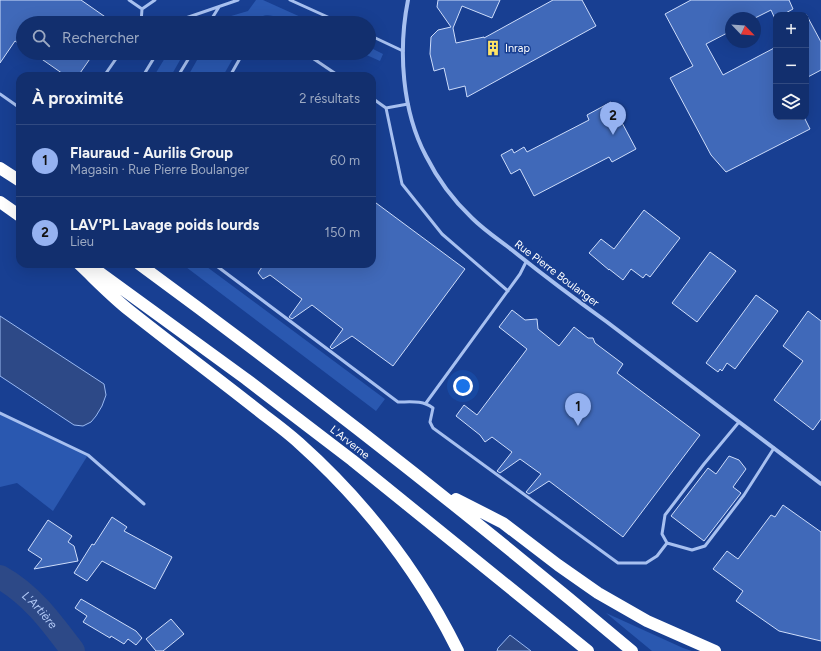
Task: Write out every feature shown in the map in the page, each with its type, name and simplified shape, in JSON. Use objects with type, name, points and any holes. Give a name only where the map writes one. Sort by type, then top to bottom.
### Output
[{"type":"highway","points":[[0,168],[16,178]]},
{"type":"highway","points":[[0,202],[16,213]]},
{"type":"highway","points":[[83,268],[129,310],[299,443],[334,476],[369,514],[407,563],[441,618],[458,651]]},
{"type":"highway","name":"L'Arverne","points":[[93,268],[246,379],[352,460],[588,651]]},
{"type":"highway","name":"L'Arverne","points":[[144,268],[283,371],[434,488],[520,557],[632,651]]},
{"type":"highway","points":[[434,488],[503,523],[558,565],[598,592],[647,621],[715,651]]},
{"type":"street","name":"Rue Pierre Boulanger","points":[[408,0],[405,12],[403,51],[404,77],[408,104],[416,131],[426,156],[450,192],[472,219],[526,262],[821,484]]},
{"type":"lane","points":[[129,0],[142,9]]},
{"type":"lane","points":[[142,9],[155,0]]},
{"type":"lane","points":[[192,16],[238,0]]},
{"type":"lane","points":[[290,0],[325,16]]},
{"type":"lane","points":[[214,16],[219,7]]},
{"type":"lane","points":[[142,9],[142,16]]},
{"type":"lane","points":[[376,38],[403,51]]},
{"type":"lane","points":[[107,72],[115,60]]},
{"type":"lane","points":[[145,72],[153,60]]},
{"type":"lane","points":[[180,72],[188,60]]},
{"type":"lane","points":[[232,72],[239,60]]},
{"type":"lane","points":[[315,60],[333,72]]},
{"type":"lane","points":[[0,94],[16,105]]},
{"type":"lane","points":[[376,101],[386,108],[402,184],[442,234],[508,291]]},
{"type":"lane","points":[[386,108],[408,104]]},
{"type":"lane","points":[[426,403],[508,291],[520,274],[526,262]]},
{"type":"lane","points":[[219,268],[398,402],[415,401],[426,403],[433,408],[430,422],[433,428],[618,563],[646,563],[657,556],[667,544]]},
{"type":"lane","points":[[0,413],[88,455],[144,504]]},
{"type":"lane","points":[[740,422],[704,464],[665,515],[662,534],[667,544],[692,550],[705,546],[744,495],[774,448]]},
{"type":"shaded area","points":[[256,0],[263,0],[298,16],[231,16],[248,11]]},
{"type":"shaded area","points":[[376,50],[383,54],[380,61],[376,59]]},
{"type":"shaded area","points":[[164,60],[180,60],[173,72],[156,72]]},
{"type":"shaded area","points":[[197,60],[232,60],[225,72],[190,72]]},
{"type":"shaded area","points":[[187,268],[208,268],[385,399],[376,411]]},
{"type":"shaded area","points":[[0,316],[104,384],[106,395],[102,406],[91,422],[83,426],[74,425],[0,376]]},
{"type":"shaded area","points":[[0,413],[88,455],[53,511],[17,483],[0,487]]},
{"type":"shaded area","points":[[606,613],[683,648],[692,651],[652,651]]},
{"type":"shaded area","points":[[510,635],[531,651],[497,651]]},
{"type":"building","points":[[0,0],[81,0],[104,16],[16,16],[16,42],[0,63]]},
{"type":"building","name":"Inrap","points":[[438,0],[500,0],[492,18],[462,6],[453,28],[456,43],[484,38],[553,0],[582,0],[596,26],[467,97],[465,86],[449,90],[444,68],[434,71],[430,54],[431,37],[438,30],[451,27],[437,7]]},
{"type":"building","points":[[691,0],[789,0],[793,9],[788,12],[773,12],[773,14],[771,10],[761,15],[761,12],[725,12],[725,34],[706,44],[723,75],[773,49],[773,120],[806,120],[810,129],[726,172],[711,155],[670,78],[693,66],[665,14]]},
{"type":"building","points":[[809,20],[821,42],[821,70],[809,76]]},
{"type":"building","points":[[43,60],[89,60],[81,72],[60,72]]},
{"type":"building","points":[[611,102],[636,149],[612,162],[609,157],[534,196],[520,169],[511,174],[501,155],[512,149],[514,153],[524,147],[527,152],[589,120],[587,115]]},
{"type":"building","points":[[376,203],[465,269],[393,366],[352,336],[332,349],[330,347],[343,329],[312,305],[292,319],[289,317],[302,299],[270,275],[263,279],[258,273],[261,268],[376,268]]},
{"type":"building","points":[[644,210],[680,238],[650,277],[646,274],[643,278],[631,269],[623,280],[589,253],[601,239],[614,249]]},
{"type":"building","points":[[710,252],[736,271],[697,322],[672,303]]},
{"type":"building","points":[[756,295],[778,311],[735,369],[727,363],[722,371],[720,369],[718,372],[706,363]]},
{"type":"building","points":[[512,310],[525,320],[537,319],[538,329],[559,346],[574,327],[588,338],[593,338],[595,343],[623,364],[617,373],[700,435],[623,537],[549,481],[529,494],[526,492],[541,474],[520,459],[500,473],[497,471],[512,452],[492,437],[485,442],[480,435],[456,416],[464,405],[477,415],[527,349],[499,327]]},
{"type":"building","points":[[808,311],[821,321],[821,419],[813,430],[774,400],[803,361],[783,346]]},
{"type":"building","points":[[729,456],[739,460],[746,469],[733,487],[741,493],[704,541],[671,516],[708,468],[716,474]]},
{"type":"building","points":[[783,505],[821,532],[821,641],[779,631],[736,601],[743,591],[713,569],[727,551],[738,559],[771,515],[775,517]]},
{"type":"building","points":[[112,517],[127,527],[124,531],[172,557],[155,589],[102,561],[87,581],[74,573],[92,544],[94,545]]},
{"type":"building","points":[[48,520],[72,536],[68,542],[74,546],[78,561],[34,569],[42,559],[28,550]]},
{"type":"building","points":[[81,599],[136,631],[142,638],[136,645],[128,639],[124,644],[111,636],[110,638],[83,622],[87,616],[75,608]]},
{"type":"building","points":[[171,619],[184,634],[163,651],[156,651],[146,639]]},
{"type":"waterway","name":"L'Artière","points":[[0,577],[22,592],[40,610],[73,651]]},
{"type":"place","name":"Inrap","points":[[493,48]]},
{"type":"place","name":"LAV'PL Lavage poids lourds","points":[[613,135]]},
{"type":"place","name":"Flauraud - Aurilis Group","points":[[578,426]]}]
